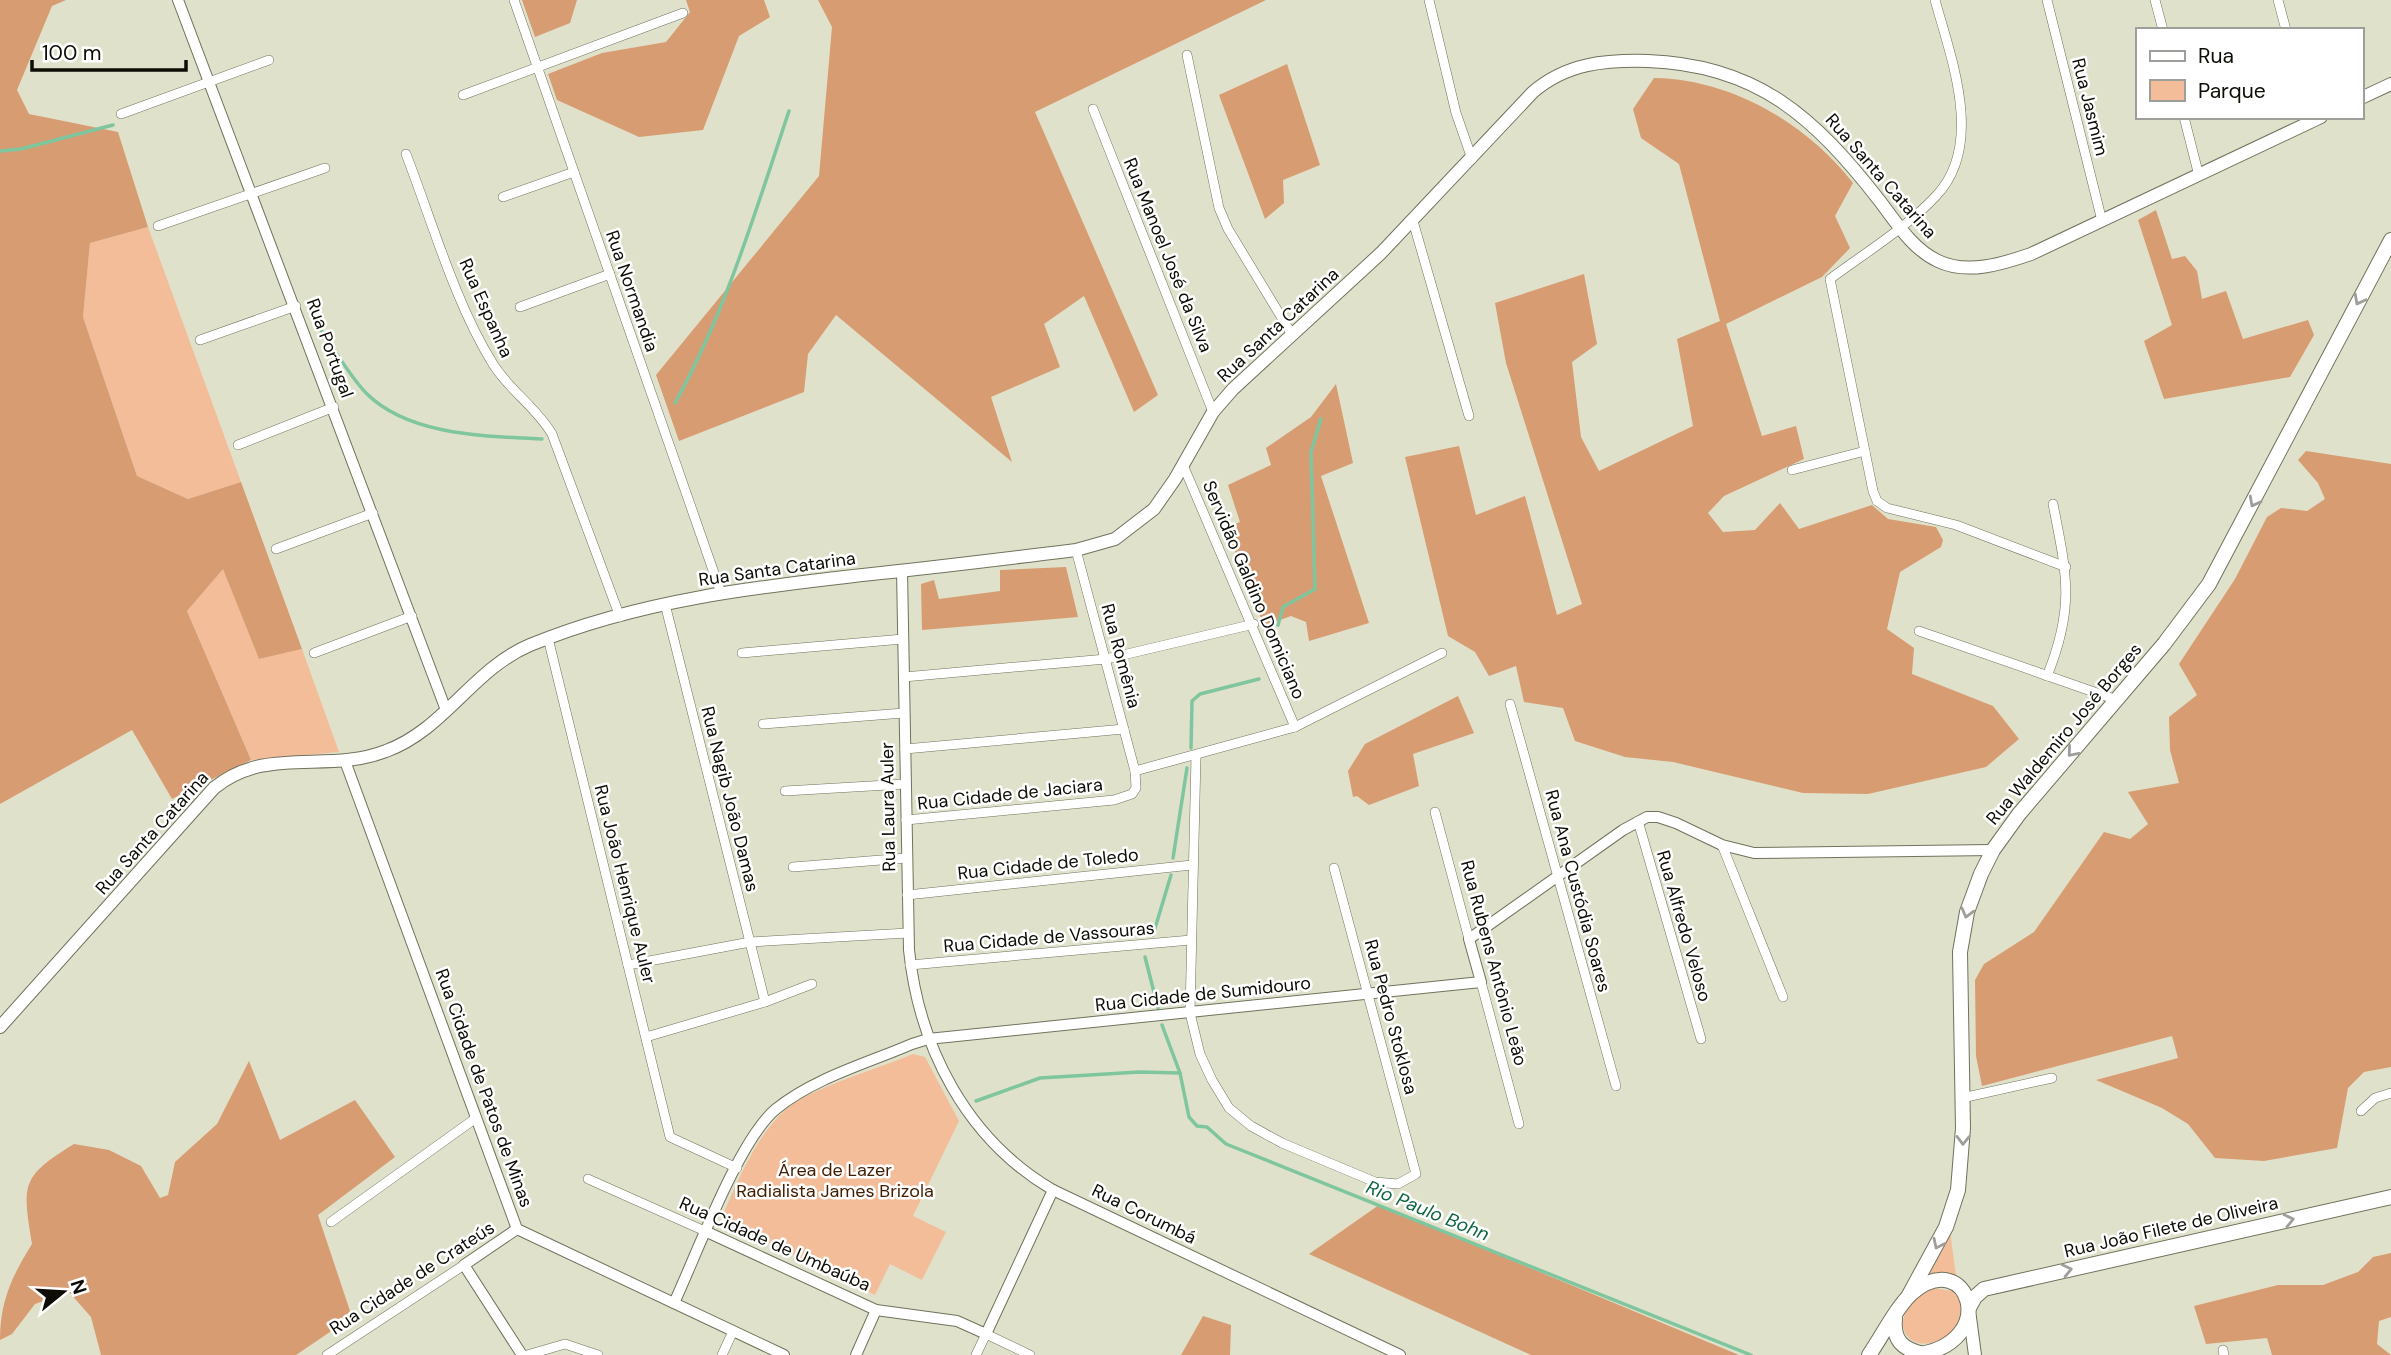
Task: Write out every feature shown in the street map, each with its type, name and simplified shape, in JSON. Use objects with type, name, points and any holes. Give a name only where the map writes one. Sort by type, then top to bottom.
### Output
[{"type":"main road","name":"Rua Santa Catarina","points":[[0,1027],[225,780],[260,764],[366,758],[404,743],[504,659],[548,639],[666,604],[721,593],[1076,550],[1115,538],[1144,518],[1164,496],[1213,412],[1249,372],[1413,222],[1533,92],[1567,69],[1611,61],[1689,64],[1723,72],[1762,88],[1809,121],[1837,147],[1917,246],[1937,261],[1960,267],[1976,267],[2031,254],[2199,176],[2308,120]]},
{"type":"main road","points":[[2363,97],[2391,84]]},
{"type":"main road","name":"Rua Waldemiro José Borges","points":[[1909,1295],[1936,1248],[1954,1206],[1962,1156],[1960,952],[1970,901],[1993,850],[2019,814],[2190,611],[2225,559],[2391,240]]},
{"type":"main road","name":"Rua João Filete de Oliveira","points":[[1969,1308],[1975,1297],[1984,1289],[2391,1197]]},
{"type":"main road","points":[[1870,1355],[1909,1295],[1929,1281],[1948,1279],[1963,1289],[1969,1308],[1975,1355]]},
{"type":"main road","points":[[1895,1319],[1895,1337],[1900,1345],[1926,1354],[1955,1341],[1966,1325],[1969,1308]]},
{"type":"street","name":"Rua Portugal","points":[[178,0],[254,193],[446,710]]},
{"type":"street","name":"Rua Normandia","points":[[514,0],[721,593]]},
{"type":"street","points":[[1429,0],[1456,113],[1472,159]]},
{"type":"street","points":[[1935,0],[1956,82],[1961,118],[1958,154],[1951,174],[1937,195],[1900,227],[1830,279],[1873,491],[1882,506],[1956,525],[2066,567]]},
{"type":"street","name":"Rua Jasmim","points":[[2046,0],[2102,222]]},
{"type":"street","points":[[2155,0],[2162,28]]},
{"type":"street","points":[[2278,0],[2285,28]]},
{"type":"street","points":[[463,95],[682,13]]},
{"type":"street","points":[[1187,55],[1219,208],[1227,229],[1291,333]]},
{"type":"street","points":[[121,114],[268,60]]},
{"type":"street","name":"Rua Manoel José da Silva","points":[[1093,109],[1213,412]]},
{"type":"street","points":[[2185,119],[2199,176]]},
{"type":"street","name":"Rua Espanha","points":[[406,154],[482,346],[505,382],[538,413],[552,434],[620,617]]},
{"type":"street","points":[[158,226],[325,168]]},
{"type":"street","points":[[503,197],[574,172]]},
{"type":"street","points":[[1413,222],[1469,416]]},
{"type":"street","points":[[520,307],[610,274]]},
{"type":"street","points":[[200,340],[296,306]]},
{"type":"street","points":[[238,444],[334,407]]},
{"type":"street","points":[[1792,470],[1865,451]]},
{"type":"street","name":"Servidão Galdino Domiciano","points":[[1183,466],[1254,624],[1295,727]]},
{"type":"street","points":[[2047,676],[2059,648],[2066,612],[2066,567],[2053,504]]},
{"type":"street","points":[[276,549],[373,513]]},
{"type":"street","name":"Rua Romênia","points":[[1076,550],[1135,771]]},
{"type":"street","name":"Rua Laura Auler","points":[[902,571],[908,933],[910,965],[928,1039]]},
{"type":"street","name":"Rua Nagib João Damas","points":[[666,604],[765,1002]]},
{"type":"street","points":[[314,653],[412,617]]},
{"type":"street","points":[[904,677],[1105,659],[1254,624]]},
{"type":"street","points":[[1919,631],[2117,700]]},
{"type":"street","name":"Rua João Henrique Auler","points":[[548,639],[670,1137],[737,1168]]},
{"type":"street","points":[[742,653],[903,639]]},
{"type":"street","points":[[1135,771],[1295,727],[1442,653]]},
{"type":"street","name":"Rua Ana Custódia Soares","points":[[1510,704],[1616,1086]]},
{"type":"street","points":[[763,724],[904,713]]},
{"type":"street","points":[[905,749],[1124,729]]},
{"type":"street","points":[[1191,1013],[1196,756]]},
{"type":"street","name":"Rua Cidade de Patos de Minas","points":[[345,761],[517,1229],[784,1355]]},
{"type":"street","name":"Rua Cidade de Jaciara","points":[[906,820],[1114,800],[1132,794],[1136,788],[1135,771]]},
{"type":"street","points":[[785,792],[905,784]]},
{"type":"street","name":"Rua Rubens Antônio Leão","points":[[1435,812],[1519,1124]]},
{"type":"street","points":[[1469,939],[1647,817],[1667,819],[1722,845],[1754,853],[1993,850]]},
{"type":"street","name":"Rua Alfredo Veloso","points":[[1638,821],[1701,1039]]},
{"type":"street","points":[[1722,845],[1783,998]]},
{"type":"street","points":[[793,867],[906,858]]},
{"type":"street","name":"Rua Cidade de Toledo","points":[[907,895],[1192,865]]},
{"type":"street","name":"Rua Pedro Stoklosa","points":[[1191,1013],[1198,1047],[1212,1080],[1229,1108],[1251,1126],[1282,1143],[1375,1182],[1398,1184],[1416,1174],[1334,868]]},
{"type":"street","points":[[628,965],[750,942],[908,933]]},
{"type":"street","name":"Rua Cidade de Vassouras","points":[[910,965],[1191,940]]},
{"type":"street","name":"Rua Cidade de Sumidouro","points":[[674,1303],[737,1168],[755,1132],[766,1118],[788,1100],[928,1039],[1481,982]]},
{"type":"street","points":[[646,1037],[765,1002],[812,984]]},
{"type":"street","name":"Rua Corumbá","points":[[928,1039],[970,1117],[1015,1163],[1053,1190],[1400,1355]]},
{"type":"street","points":[[1962,1098],[2052,1078]]},
{"type":"street","points":[[2361,1111],[2375,1098],[2391,1093]]},
{"type":"street","points":[[331,1222],[476,1118]]},
{"type":"street","name":"Rua Cidade de Umbaúba","points":[[588,1178],[876,1310],[947,1319],[1030,1355]]},
{"type":"street","points":[[976,1355],[1053,1190]]},
{"type":"street","name":"Rua Cidade de Crateús","points":[[327,1355],[517,1229]]},
{"type":"street","points":[[464,1265],[525,1355],[565,1344],[598,1355]]},
{"type":"street","points":[[856,1355],[876,1310]]},
{"type":"street","points":[[722,1355],[733,1331]]},
{"type":"green space","points":[[148,227],[241,482],[188,499],[137,476],[83,317],[90,243]]},
{"type":"green space","points":[[223,568],[259,659],[302,649],[339,752],[251,760],[187,611]]},
{"type":"green space","name":"Área de Lazer Radialista James Brizola","points":[[913,1054],[925,1057],[959,1121],[913,1216],[946,1232],[922,1280],[890,1264],[875,1295],[721,1219],[758,1144],[767,1130],[790,1106],[832,1085]]},
{"type":"green space","points":[[1950,1231],[1956,1276],[1929,1275]]},
{"type":"green space","points":[[1933,1288],[1952,1291],[1955,1294],[1963,1307],[1962,1319],[1953,1332],[1940,1341],[1926,1344],[1915,1342],[1907,1336],[1904,1318],[1918,1297]]},
{"type":"shaded area","points":[[0,0],[66,0],[52,6],[17,90],[29,114],[118,132],[148,227],[90,243],[83,317],[137,476],[188,499],[241,482],[302,649],[259,659],[223,569],[187,611],[251,760],[172,799],[132,730],[0,804]]},
{"type":"shaded area","points":[[522,0],[577,0],[570,23],[535,37]]},
{"type":"shaded area","points":[[686,0],[764,0],[770,17],[739,36],[703,130],[639,137],[557,100],[548,74],[602,53],[666,42],[690,12]]},
{"type":"shaded area","points":[[818,0],[1266,0],[1035,112],[1158,395],[1134,412],[1084,296],[1044,324],[1060,367],[991,397],[1012,462],[836,315],[808,354],[804,392],[679,441],[656,375],[819,176],[832,27]]},
{"type":"shaded area","points":[[1287,64],[1320,165],[1283,180],[1284,203],[1265,219],[1219,95]]},
{"type":"shaded area","points":[[1654,78],[1711,86],[1765,108],[1813,141],[1853,183],[1835,216],[1850,248],[1822,277],[1726,324],[1762,436],[1796,426],[1804,459],[1724,496],[1708,513],[1723,532],[1755,530],[1780,503],[1799,529],[1872,505],[1888,519],[1936,527],[1943,540],[1941,547],[1900,572],[1887,629],[1914,648],[1912,674],[1993,706],[2019,739],[1986,767],[1868,794],[1803,793],[1673,762],[1625,757],[1575,741],[1563,708],[1524,702],[1516,666],[1489,676],[1475,652],[1448,636],[1405,457],[1459,446],[1476,515],[1525,496],[1557,615],[1582,604],[1506,363],[1495,303],[1584,274],[1597,344],[1572,362],[1581,437],[1599,471],[1693,426],[1677,339],[1720,321],[1679,164],[1641,138],[1633,109]]},
{"type":"shaded area","points":[[2156,210],[2172,259],[2185,256],[2197,271],[2202,299],[2226,291],[2243,339],[2308,320],[2314,335],[2290,377],[2164,399],[2144,341],[2172,325],[2138,220]]},
{"type":"shaded area","points":[[1336,384],[1353,463],[1321,476],[1369,623],[1309,641],[1306,622],[1291,616],[1264,626],[1226,528],[1240,522],[1228,485],[1271,465],[1266,448],[1311,417]]},
{"type":"shaded area","points":[[2306,451],[2391,464],[2391,1067],[2364,1072],[2348,1088],[2337,1148],[2264,1161],[2215,1158],[2188,1124],[2162,1108],[2096,1080],[2178,1058],[2172,1036],[1982,1086],[1976,1056],[1975,980],[1984,964],[2034,932],[2104,832],[2130,839],[2148,824],[2128,792],[2179,783],[2170,750],[2169,717],[2197,695],[2179,664],[2235,579],[2267,517],[2281,508],[2307,511],[2325,499],[2318,483],[2298,460]]},
{"type":"shaded area","points":[[1066,567],[1078,617],[922,630],[921,584],[934,580],[939,599],[1000,591],[1000,570]]},
{"type":"shaded area","points":[[1458,696],[1474,733],[1413,754],[1419,786],[1369,805],[1357,796],[1353,797],[1348,771],[1365,744]]},
{"type":"shaded area","points":[[249,1061],[280,1140],[355,1100],[395,1157],[318,1215],[352,1317],[296,1355],[101,1355],[91,1317],[69,1292],[35,1304],[12,1334],[0,1340],[2,1313],[8,1289],[32,1244],[27,1194],[35,1174],[74,1144],[109,1150],[141,1166],[160,1198],[168,1195],[175,1162],[217,1124]]},
{"type":"shaded area","points":[[1379,1205],[1739,1355],[1531,1355],[1309,1254]]},
{"type":"shaded area","points":[[2391,1253],[2391,1317],[2379,1321],[2377,1344],[2391,1355],[2272,1355],[2267,1338],[2206,1344],[2194,1306],[2278,1285],[2323,1285],[2358,1272],[2373,1257]]},
{"type":"shaded area","points":[[1203,1316],[1231,1325],[1230,1355],[1181,1355]]},
{"type":"waterway","points":[[675,403],[725,296],[789,111]]},
{"type":"waterway","points":[[0,151],[21,149],[113,125]]},
{"type":"waterway","points":[[318,326],[366,393],[404,418],[449,431],[542,439]]},
{"type":"waterway","name":"Rio Paulo Bohn","points":[[1278,625],[1283,607],[1315,589],[1311,452],[1321,419]]},
{"type":"waterway","name":"Rio Paulo Bohn","points":[[1191,748],[1192,701],[1200,694],[1259,679]]},
{"type":"waterway","name":"Rio Paulo Bohn","points":[[1173,858],[1187,768]]},
{"type":"waterway","name":"Rio Paulo Bohn","points":[[1153,935],[1171,875]]},
{"type":"waterway","name":"Rio Paulo Bohn","points":[[1145,957],[1158,1008]]},
{"type":"waterway","name":"Rio Paulo Bohn","points":[[1162,1025],[1180,1073],[1189,1117],[1197,1126],[1207,1127],[1226,1144],[1751,1355]]},
{"type":"waterway","points":[[976,1101],[1040,1078],[1139,1072],[1180,1073]]}]
